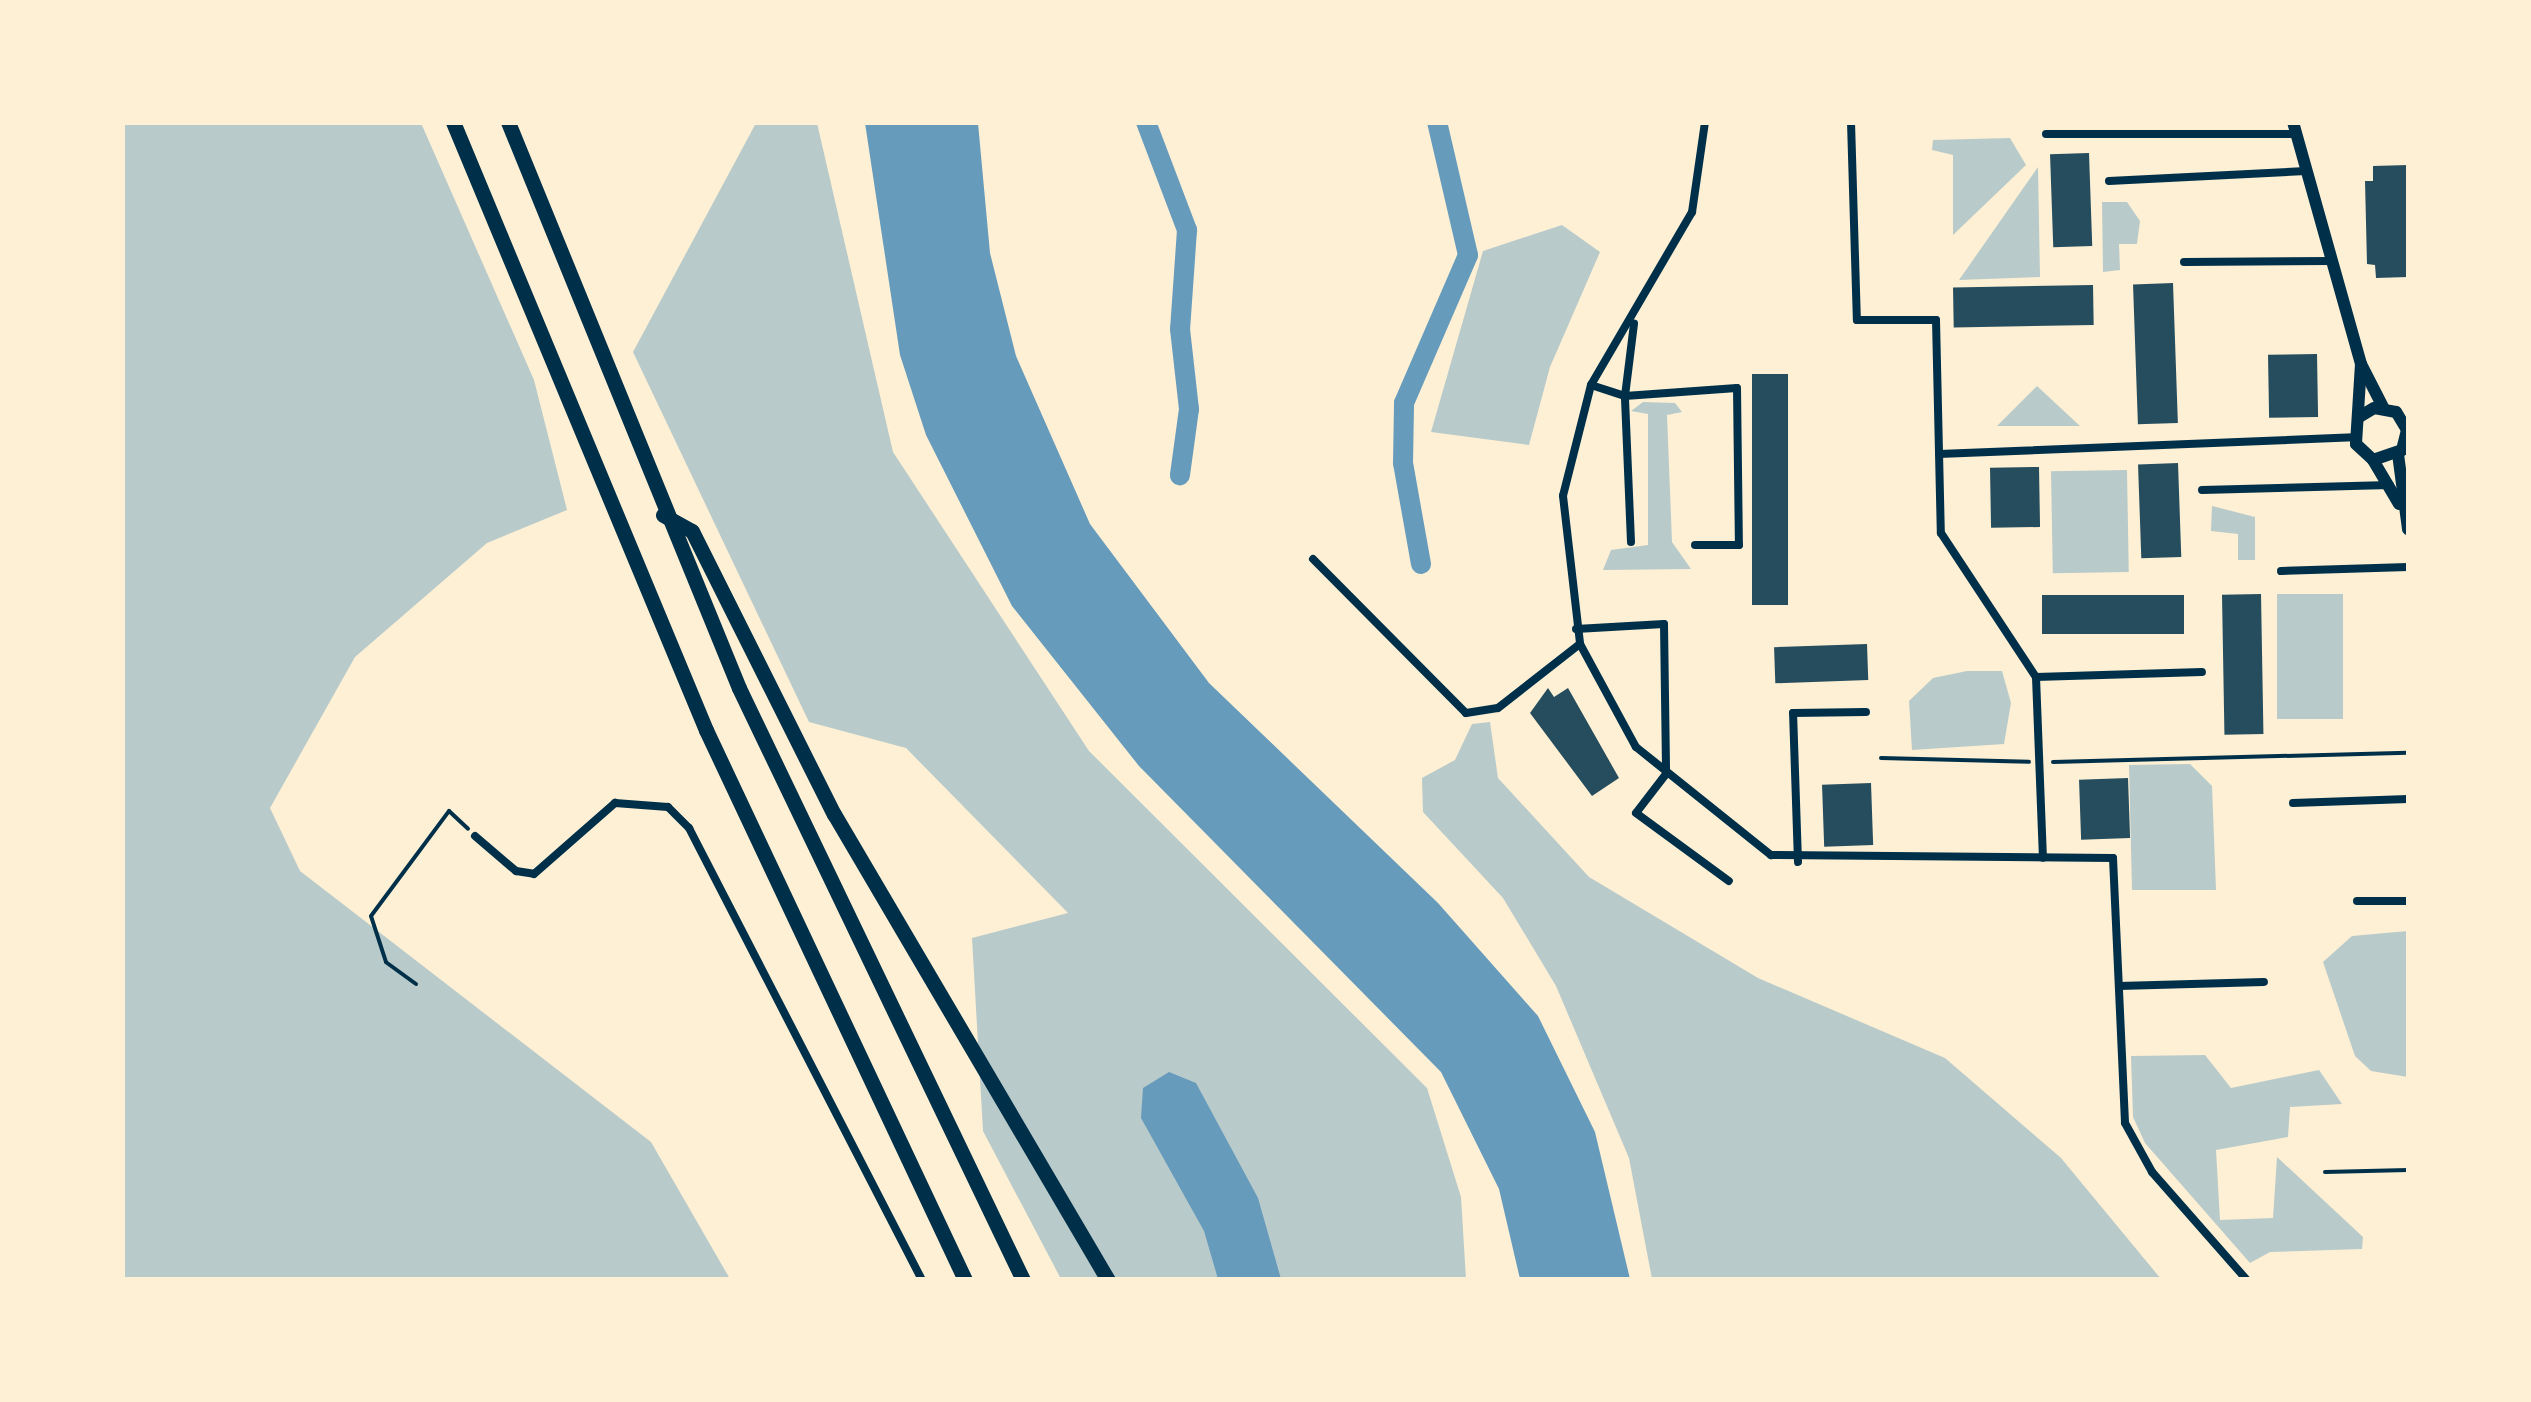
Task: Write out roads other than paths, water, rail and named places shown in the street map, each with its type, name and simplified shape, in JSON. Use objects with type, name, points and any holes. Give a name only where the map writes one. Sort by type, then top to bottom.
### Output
[{"type":"highway","points":[[453,122],[706,730],[966,1280]]},
{"type":"highway","points":[[508,122],[663,516],[1023,1280]]},
{"type":"highway","points":[[663,516],[692,531],[824,797],[1108,1280]]},
{"type":"main road","points":[[2294,128],[2361,364],[2383,408],[2407,423],[2407,522]]},
{"type":"main road","points":[[2361,364],[2360,417],[2354,437],[2390,484],[2407,522]]},
{"type":"main road","points":[[2360,417],[2383,408]]},
{"type":"main road","points":[[2373,460],[2404,448]]},
{"type":"street","points":[[1705,122],[1692,212],[1634,319],[1591,385],[1563,496],[1580,644],[1636,747],[1743,841],[1798,862],[2113,858],[2126,1124],[2152,1172],[2247,1280]]},
{"type":"street","points":[[1851,122],[1858,320],[1936,320],[1941,532],[2036,677],[2043,858]]},
{"type":"street","points":[[2046,134],[2294,128]]},
{"type":"street","points":[[2109,182],[2306,171]]},
{"type":"street","points":[[2184,262],[2332,261]]},
{"type":"street","points":[[1631,542],[1624,396],[1634,319]]},
{"type":"street","points":[[1591,385],[1624,396],[1737,388],[1739,539],[1695,545]]},
{"type":"street","points":[[1939,454],[2354,437]]},
{"type":"street","points":[[2202,490],[2390,484]]},
{"type":"street","points":[[1313,559],[1466,713],[1498,708],[1580,644]]},
{"type":"street","points":[[2281,571],[2408,567]]},
{"type":"street","points":[[1576,629],[1664,624],[1666,774],[1636,813],[1729,881]]},
{"type":"street","points":[[2036,677],[2202,672]]},
{"type":"street","points":[[1798,862],[1793,713],[1866,712]]},
{"type":"street","points":[[2293,803],[2408,799]]},
{"type":"street","points":[[475,836],[516,871],[534,874],[615,804],[668,807],[690,828],[922,1280]]},
{"type":"street","points":[[2356,901],[2408,901]]},
{"type":"street","points":[[2119,986],[2264,982]]},
{"type":"lane","points":[[2325,1172],[2408,1170]]},
{"type":"water","points":[[865,123],[978,123],[990,253],[1016,356],[1090,524],[1209,683],[1438,903],[1538,1016],[1595,1132],[1630,1279],[1520,1279],[1499,1189],[1441,1072],[1139,766],[1012,606],[926,435],[900,355]]},
{"type":"water","points":[[1169,1072],[1196,1083],[1258,1198],[1281,1279],[1218,1279],[1204,1231],[1141,1118],[1143,1088]]},
{"type":"waterway","points":[[1146,122],[1187,230],[1180,329],[1189,409],[1180,475]]},
{"type":"waterway","points":[[1421,564],[1403,463],[1404,403],[1468,255],[1437,122]]}]
